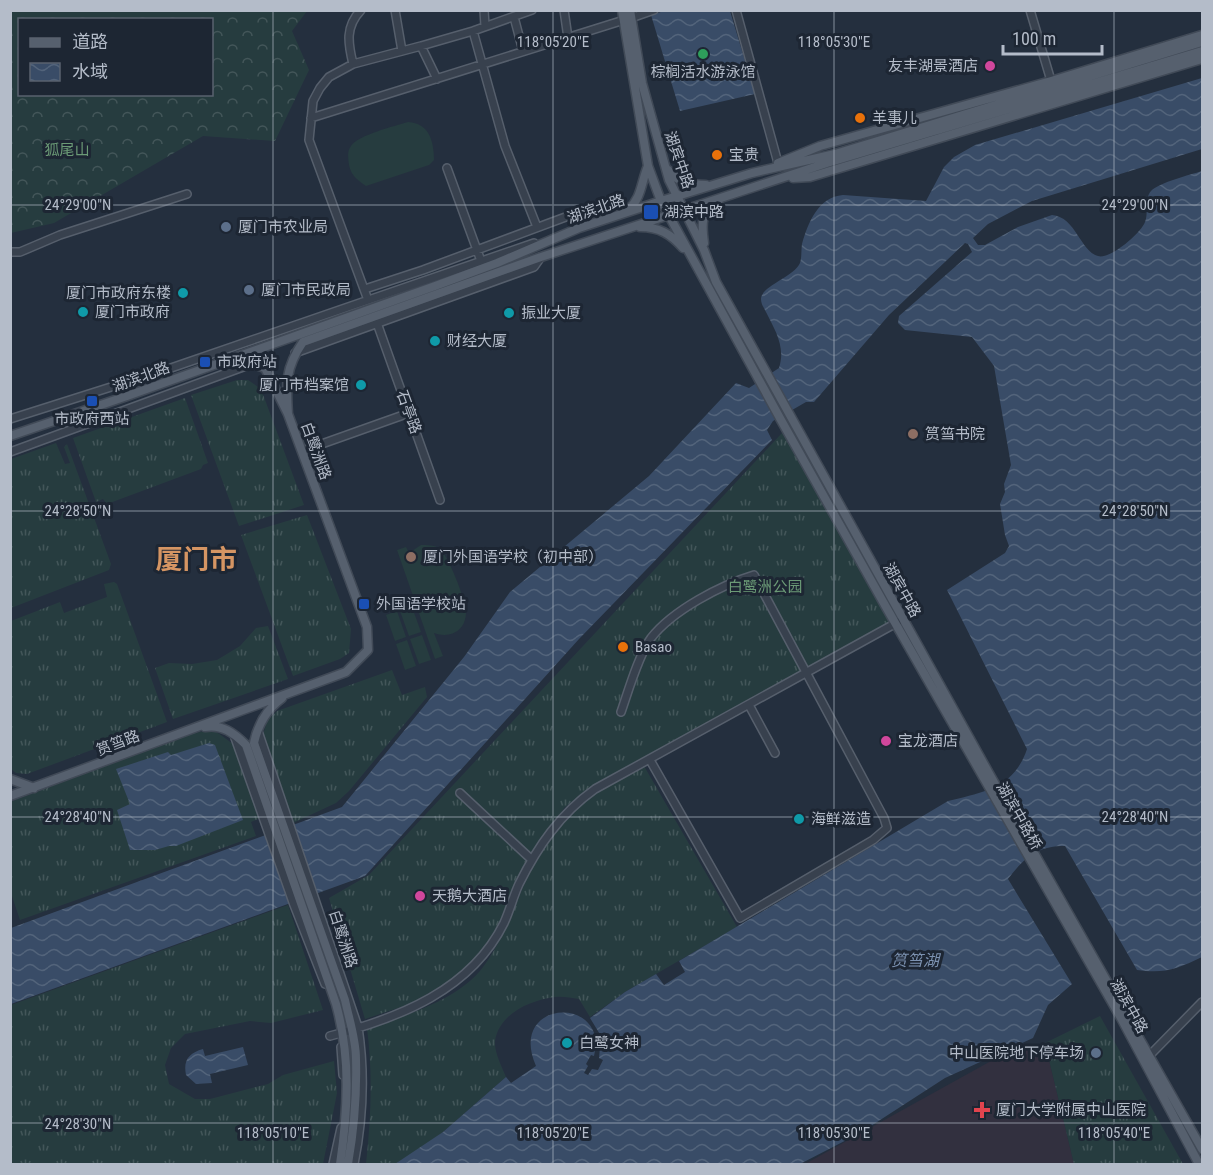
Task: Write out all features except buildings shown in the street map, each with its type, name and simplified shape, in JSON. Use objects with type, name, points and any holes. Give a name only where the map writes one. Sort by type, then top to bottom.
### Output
[{"type":"main road","points":[[622,10],[628,16],[648,165],[661,201],[760,374]]},
{"type":"main road","name":"湖宾中路","points":[[628,16],[642,83],[669,180],[704,250],[716,282],[760,374],[988,779]]},
{"type":"main road","points":[[752,173],[820,146],[1053,88],[1203,35]]},
{"type":"main road","name":"湖滨北路","points":[[10,436],[497,263],[579,228],[624,213],[752,173],[835,154],[1203,42]]},
{"type":"main road","name":"湖滨北路","points":[[303,342],[541,257],[1053,88],[1203,51]]},
{"type":"main road","points":[[783,178],[810,177],[1203,59]]},
{"type":"main road","points":[[624,213],[636,203],[641,193],[648,165]]},
{"type":"main road","points":[[665,166],[673,177],[686,183],[716,185]]},
{"type":"main road","points":[[704,250],[702,218],[708,209],[724,197]]},
{"type":"main road","points":[[634,227],[650,227],[669,233],[692,257]]},
{"type":"main road","name":"白鹭洲路","points":[[288,414],[286,380],[295,353],[303,342]]},
{"type":"main road","points":[[234,358],[254,363]]},
{"type":"main road","name":"白鹭洲路","points":[[234,713],[346,672],[368,650],[368,627],[288,414],[265,368],[254,363]]},
{"type":"main road","name":"白鹭洲路","points":[[290,692],[272,706],[257,728],[255,743],[297,904],[348,1030],[356,1057],[353,1134],[348,1164]]},
{"type":"main road","name":"筼筜路","points":[[10,796],[234,713]]},
{"type":"main road","name":"白鹭洲路","points":[[186,731],[214,726],[234,733],[246,745],[278,827],[312,898],[345,1000],[348,1030],[346,1122],[340,1164]]},
{"type":"main road","points":[[10,779],[34,789]]},
{"type":"main road","name":"湖滨中路桥","points":[[988,779],[1034,861]]},
{"type":"main road","points":[[1034,861],[1150,1055],[1203,1149]]},
{"type":"main road","name":"湖滨中路","points":[[1034,861],[1199,1164]]},
{"type":"street","points":[[353,64],[348,37],[350,25],[361,10]]},
{"type":"street","points":[[395,10],[402,51]]},
{"type":"street","points":[[484,10],[485,26]]},
{"type":"street","points":[[369,300],[309,140],[313,101],[320,88],[329,77],[353,64],[472,31],[532,10]]},
{"type":"street","points":[[564,10],[568,38]]},
{"type":"street","points":[[311,118],[568,38],[628,16],[654,10]]},
{"type":"street","points":[[736,10],[778,163]]},
{"type":"street","points":[[1030,10],[1053,88]]},
{"type":"street","points":[[514,17],[523,51]]},
{"type":"street","points":[[472,31],[505,146],[537,227]]},
{"type":"street","points":[[421,46],[437,79]]},
{"type":"street","points":[[447,168],[481,261]]},
{"type":"street","points":[[10,252],[20,252],[60,235],[187,194]]},
{"type":"street","points":[[365,289],[579,212]]},
{"type":"street","points":[[10,419],[171,368],[579,228]]},
{"type":"street","points":[[295,353],[534,267],[541,257]]},
{"type":"street","name":"石亭路","points":[[377,323],[440,500]]},
{"type":"street","points":[[10,452],[254,363]]},
{"type":"street","points":[[302,451],[409,413]]},
{"type":"street","points":[[621,712],[650,639],[665,624],[704,598],[737,580],[754,575],[884,818],[887,828],[873,840],[740,918],[650,760]]},
{"type":"street","points":[[330,1036],[430,1000],[472,968],[484,954],[504,922],[532,860],[564,813],[595,789],[899,621]]},
{"type":"street","points":[[749,705],[775,753]]},
{"type":"street","points":[[460,793],[532,860]]},
{"type":"street","points":[[1150,1055],[1203,1002]]},
{"type":"street","name":"白鹭洲路","points":[[333,1164],[342,1126],[348,1030]]},
{"type":"street","name":"白鹭洲路","points":[[348,1030],[363,1060],[360,1135],[354,1164]]},
{"type":"shaded area","name":"厦门大学附属中山医院","points":[[1045,1043],[1074,1164],[805,1164],[1000,1056]]},
{"type":"green space","name":"狐尾山","points":[[10,11],[307,11],[292,31],[309,70],[275,141],[203,136],[54,223],[11,233]]},
{"type":"green space","points":[[408,122],[421,126],[429,134],[434,160],[429,165],[366,186],[360,182],[349,165],[348,152],[351,146],[361,138]]},
{"type":"green space","points":[[237,380],[248,380],[261,389],[304,505],[239,526],[191,395]]},
{"type":"green space","points":[[185,398],[208,463],[201,469],[107,504],[103,499],[96,502],[73,438]]},
{"type":"green space","name":"白鹭洲公园","points":[[782,433],[895,624],[595,784],[564,808],[537,853],[504,922],[484,954],[446,984],[407,1005],[365,1019],[329,898],[369,875]]},
{"type":"green space","points":[[56,443],[65,464],[70,463],[64,447],[67,444],[111,564],[109,570],[11,608],[11,459]]},
{"type":"green space","points":[[307,515],[351,629],[349,653],[340,659],[293,676],[241,535]]},
{"type":"green space","points":[[421,545],[435,546],[443,552],[456,578],[466,612],[463,624],[456,632],[446,635],[434,633],[443,656],[435,659],[397,550],[406,547],[409,553]]},
{"type":"green space","points":[[114,582],[117,584],[167,722],[27,774],[16,773],[10,768],[11,621],[60,602],[64,613],[107,597],[104,584]]},
{"type":"green space","points":[[412,607],[421,632],[409,636],[400,611]]},
{"type":"green space","points":[[397,611],[406,637],[395,641],[386,615]]},
{"type":"green space","points":[[268,626],[288,679],[173,719],[155,668],[169,663],[192,664],[217,660],[240,646],[256,628]]},
{"type":"green space","points":[[422,635],[431,660],[419,664],[410,639]]},
{"type":"green space","points":[[407,640],[416,666],[405,670],[396,644]]},
{"type":"green space","points":[[392,670],[402,695],[425,687],[427,697],[349,791],[336,803],[293,823],[263,735],[267,721],[277,711]]},
{"type":"green space","points":[[210,730],[233,744],[260,818],[251,822],[256,836],[20,920],[11,893],[10,802],[190,734]]},
{"type":"green space","points":[[644,766],[737,927],[625,992],[590,1017],[579,999],[564,997],[536,1001],[517,1010],[503,1023],[495,1041],[497,1055],[506,1077],[443,1132],[417,1151],[395,1164],[366,1164],[371,1096],[367,1028],[427,1007],[469,982],[492,953],[534,865],[560,825],[595,792]]},
{"type":"green space","points":[[288,905],[323,1010],[271,1023],[250,1021],[185,1034],[171,1048],[165,1065],[169,1084],[195,1099],[210,1099],[268,1084],[283,1075],[334,1061],[337,1093],[323,1164],[11,1164],[11,1005]]},
{"type":"green space","points":[[1100,1016],[1183,1164],[1074,1164],[1045,1043]]},
{"type":"water","name":"棕榈活水游泳馆","points":[[664,11],[730,11],[755,94],[680,111],[651,15]]},
{"type":"water","name":"筼筜湖","points":[[1202,78],[1202,149],[1032,201],[988,224],[973,238],[978,245],[985,245],[1018,227],[1052,215],[1067,222],[1092,253],[1098,256],[1110,254],[1132,239],[1142,227],[1151,191],[1168,182],[1202,171],[1202,957],[1170,970],[1137,970],[1065,846],[1047,848],[1032,854],[1008,879],[1072,984],[1048,1005],[1033,1038],[945,1078],[860,1133],[800,1164],[395,1164],[443,1132],[506,1077],[511,1083],[536,1066],[531,1046],[533,1030],[542,1019],[554,1014],[568,1013],[581,1017],[591,1027],[596,1042],[594,1056],[591,1055],[584,1073],[588,1075],[592,1069],[598,1070],[603,1060],[599,1058],[601,1036],[590,1018],[625,992],[656,974],[664,985],[685,972],[679,961],[948,801],[974,795],[996,786],[1006,780],[1021,762],[1027,749],[947,590],[1005,553],[1009,546],[1000,504],[1011,465],[994,366],[972,337],[905,330],[898,323],[899,316],[972,252],[965,243],[889,315],[814,402],[806,402],[773,421],[767,430],[772,440],[579,639],[365,876],[11,1004],[11,928],[342,807],[464,657],[510,592],[649,476],[736,383],[749,388],[779,368],[780,346],[763,306],[762,294],[797,268],[807,228],[815,212],[827,201],[843,195],[926,201],[944,167],[954,157],[975,145]]},
{"type":"water","points":[[209,743],[215,745],[243,820],[176,846],[155,850],[130,850],[117,810],[130,804],[116,769],[168,752],[171,755]]},
{"type":"water","points":[[243,1047],[248,1065],[210,1074],[212,1083],[196,1084],[186,1075],[186,1061],[194,1053],[203,1049],[205,1056]]},
{"type":"place","name":"棕榈活水游泳馆","points":[[703,54]]},
{"type":"place","name":"友丰湖景酒店","points":[[990,66]]},
{"type":"place","name":"羊事儿","points":[[860,118]]},
{"type":"place","name":"宝贵","points":[[717,155]]},
{"type":"place","name":"湖滨中路","points":[[651,212]]},
{"type":"place","name":"厦门市农业局","points":[[226,227]]},
{"type":"place","name":"厦门市民政局","points":[[249,290]]},
{"type":"place","name":"厦门市政府东楼","points":[[183,293]]},
{"type":"place","name":"厦门市政府","points":[[83,312]]},
{"type":"place","name":"振业大厦","points":[[509,313]]},
{"type":"place","name":"财经大厦","points":[[435,341]]},
{"type":"place","name":"市政府站","points":[[205,362]]},
{"type":"place","name":"厦门市档案馆","points":[[361,385]]},
{"type":"place","name":"市政府西站","points":[[92,401]]},
{"type":"place","name":"筼筜书院","points":[[913,434]]},
{"type":"place","name":"厦门外国语学校（初中部）","points":[[411,557]]},
{"type":"place","name":"外国语学校站","points":[[364,604]]},
{"type":"place","name":"Basao","points":[[623,647]]},
{"type":"place","name":"宝龙酒店","points":[[886,741]]},
{"type":"place","name":"海鲜滋造","points":[[799,819]]},
{"type":"place","name":"天鹅大酒店","points":[[420,896]]},
{"type":"place","name":"白鹭女神","points":[[567,1043]]},
{"type":"place","name":"中山医院地下停车场","points":[[1096,1053]]},
{"type":"place","name":"厦门大学附属中山医院","points":[[982,1110]]},
{"type":"district","name":"厦门市","points":[[196,560]]}]
